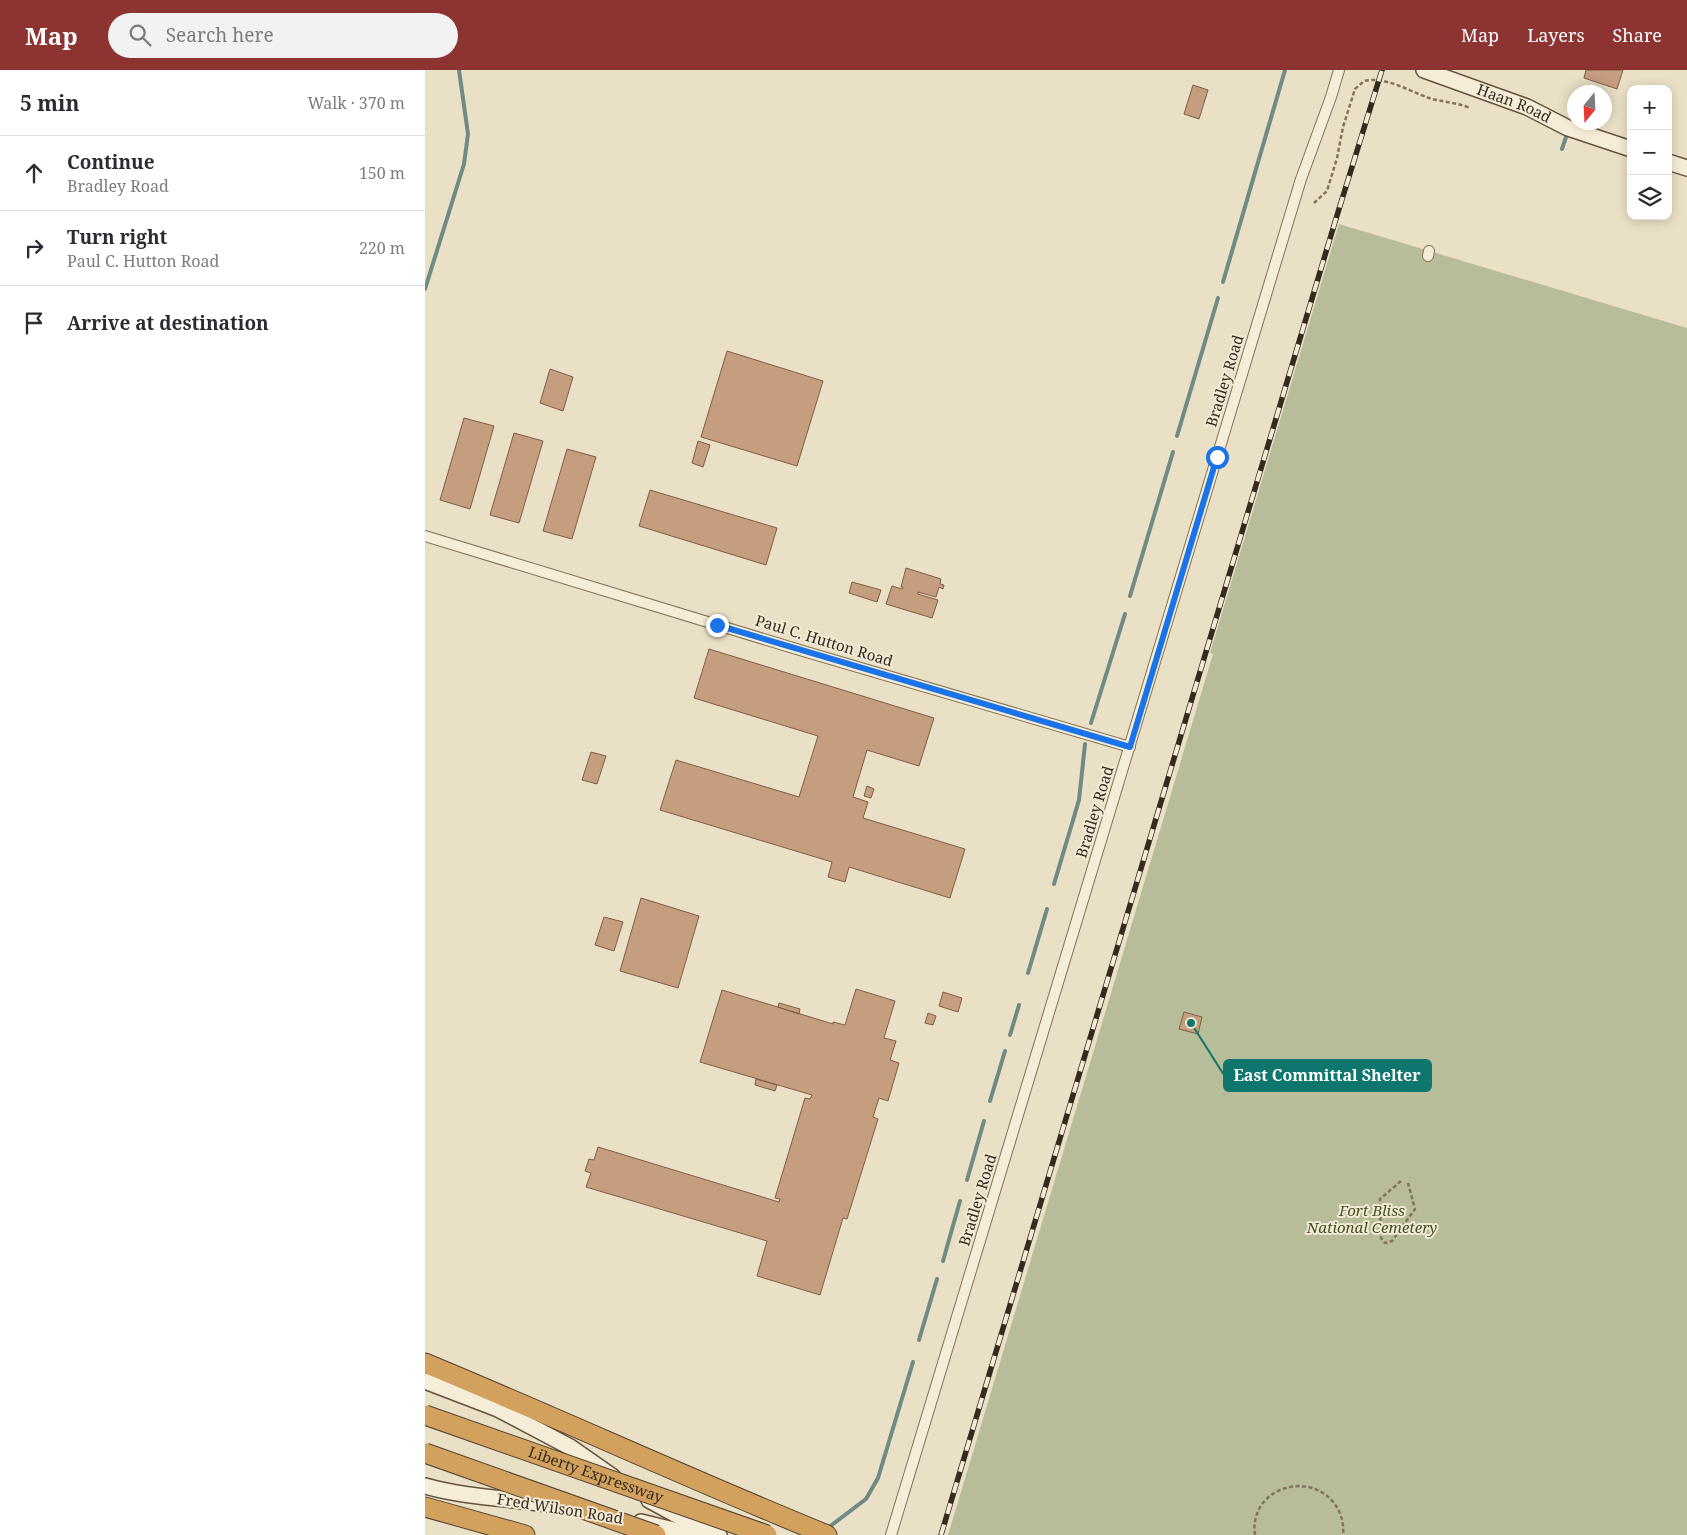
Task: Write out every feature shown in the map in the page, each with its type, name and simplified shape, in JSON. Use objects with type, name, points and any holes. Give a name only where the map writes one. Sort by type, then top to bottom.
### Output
[{"type":"highway","points":[[425,1364],[827,1535]]},
{"type":"highway","name":"Liberty Expressway","points":[[425,1415],[767,1535]]},
{"type":"highway","points":[[425,1453],[656,1535]]},
{"type":"highway","points":[[425,1507],[525,1535]]},
{"type":"main road","name":"Haan Road","points":[[1424,70],[1527,107],[1569,128],[1627,148]]},
{"type":"main road","points":[[1672,163],[1687,168]]},
{"type":"main road","name":"Fred Wilson Road","points":[[425,1381],[506,1414],[570,1448],[648,1500],[695,1525],[719,1535]]},
{"type":"main road","name":"Fred Wilson Road","points":[[425,1486],[443,1491],[531,1501],[598,1513],[694,1535]]},
{"type":"street","name":"Bradley Road","points":[[891,1535],[1298,188],[1339,70]]},
{"type":"street","name":"Paul C. Hutton Road","points":[[425,536],[803,651],[1130,747]]},
{"type":"path","points":[[1313,203],[1327,191],[1337,158],[1343,127],[1355,89],[1364,80],[1379,80],[1431,98],[1454,102],[1470,108]]},
{"type":"path","points":[[1401,1181],[1380,1199],[1381,1238],[1385,1243],[1392,1241],[1415,1208],[1408,1183]]},
{"type":"path","points":[[1255,1535],[1255,1518],[1262,1505],[1272,1494],[1285,1488],[1299,1485],[1312,1487],[1323,1492],[1334,1502],[1341,1515],[1344,1529],[1343,1535]]},
{"type":"green space","name":"Fort Bliss National Cemetery","points":[[1339,224],[1687,328],[1687,1535],[948,1535],[1213,654],[1210,653]]},
{"type":"building","points":[[1586,70],[1623,70],[1617,89],[1612,87],[1612,85],[1605,85],[1584,78]]},
{"type":"building","points":[[1193,85],[1208,90],[1199,119],[1184,114]]},
{"type":"building","points":[[727,351],[823,381],[797,466],[701,437]]},
{"type":"building","points":[[550,369],[573,377],[563,411],[540,403]]},
{"type":"building","points":[[464,418],[494,426],[470,509],[440,500]]},
{"type":"building","points":[[514,433],[543,441],[519,523],[490,515]]},
{"type":"building","points":[[698,441],[710,445],[703,467],[692,463]]},
{"type":"building","points":[[567,449],[596,457],[572,539],[543,531]]},
{"type":"building","points":[[650,490],[777,528],[766,565],[639,526]]},
{"type":"building","points":[[906,568],[941,579],[940,584],[944,585],[943,589],[939,587],[936,597],[918,592],[918,594],[938,600],[932,618],[886,604],[892,586],[902,589]]},
{"type":"building","points":[[852,582],[881,590],[877,602],[849,593]]},
{"type":"building","points":[[709,649],[934,718],[919,766],[867,750],[853,797],[868,802],[863,818],[965,849],[950,898],[849,867],[845,882],[828,877],[832,862],[660,810],[676,760],[799,797],[818,736],[694,698]]},
{"type":"building","points":[[591,752],[606,756],[597,784],[582,780]]},
{"type":"building","points":[[867,786],[874,789],[871,798],[864,796]]},
{"type":"building","points":[[641,898],[699,916],[678,988],[620,971]]},
{"type":"building","points":[[604,917],[623,922],[614,951],[595,945]]},
{"type":"building","points":[[856,989],[895,1001],[884,1038],[896,1041],[890,1060],[899,1063],[888,1101],[879,1098],[873,1117],[878,1119],[847,1219],[843,1218],[820,1295],[757,1276],[767,1241],[586,1187],[591,1173],[585,1171],[589,1159],[594,1160],[598,1147],[779,1202],[780,1199],[775,1198],[805,1098],[810,1099],[812,1095],[700,1062],[722,990],[833,1024],[833,1022],[845,1025]]},
{"type":"building","points":[[943,992],[962,998],[958,1012],[939,1006]]},
{"type":"building","points":[[779,1003],[800,1009],[799,1014],[778,1007]]},
{"type":"building","points":[[1184,1012],[1202,1017],[1198,1034],[1179,1029]]},
{"type":"building","points":[[928,1013],[936,1016],[933,1025],[925,1023]]},
{"type":"building","points":[[756,1079],[777,1085],[775,1091],[755,1085]]},
{"type":"waterway","points":[[425,289],[464,164],[468,134],[459,70]]},
{"type":"waterway","points":[[1223,282],[1285,70]]},
{"type":"waterway","points":[[1562,149],[1568,131]]},
{"type":"waterway","points":[[1177,436],[1218,298]]},
{"type":"waterway","points":[[1130,596],[1173,452]]},
{"type":"waterway","points":[[1091,723],[1125,614]]},
{"type":"waterway","points":[[1054,884],[1079,800],[1085,744]]},
{"type":"waterway","points":[[1028,973],[1047,909]]},
{"type":"waterway","points":[[1010,1035],[1019,1005]]},
{"type":"waterway","points":[[990,1101],[1005,1051]]},
{"type":"waterway","points":[[967,1180],[984,1121]]},
{"type":"waterway","points":[[943,1261],[960,1201]]},
{"type":"waterway","points":[[919,1340],[937,1279]]},
{"type":"waterway","points":[[829,1527],[866,1499],[878,1478],[913,1362]]},
{"type":"railway","points":[[941,1535],[1382,70]]},
{"type":"place","name":"East Committal Shelter","points":[[1191,1023]]},
{"type":"route","points":[[717,625],[1130,747],[1217,457]]}]
